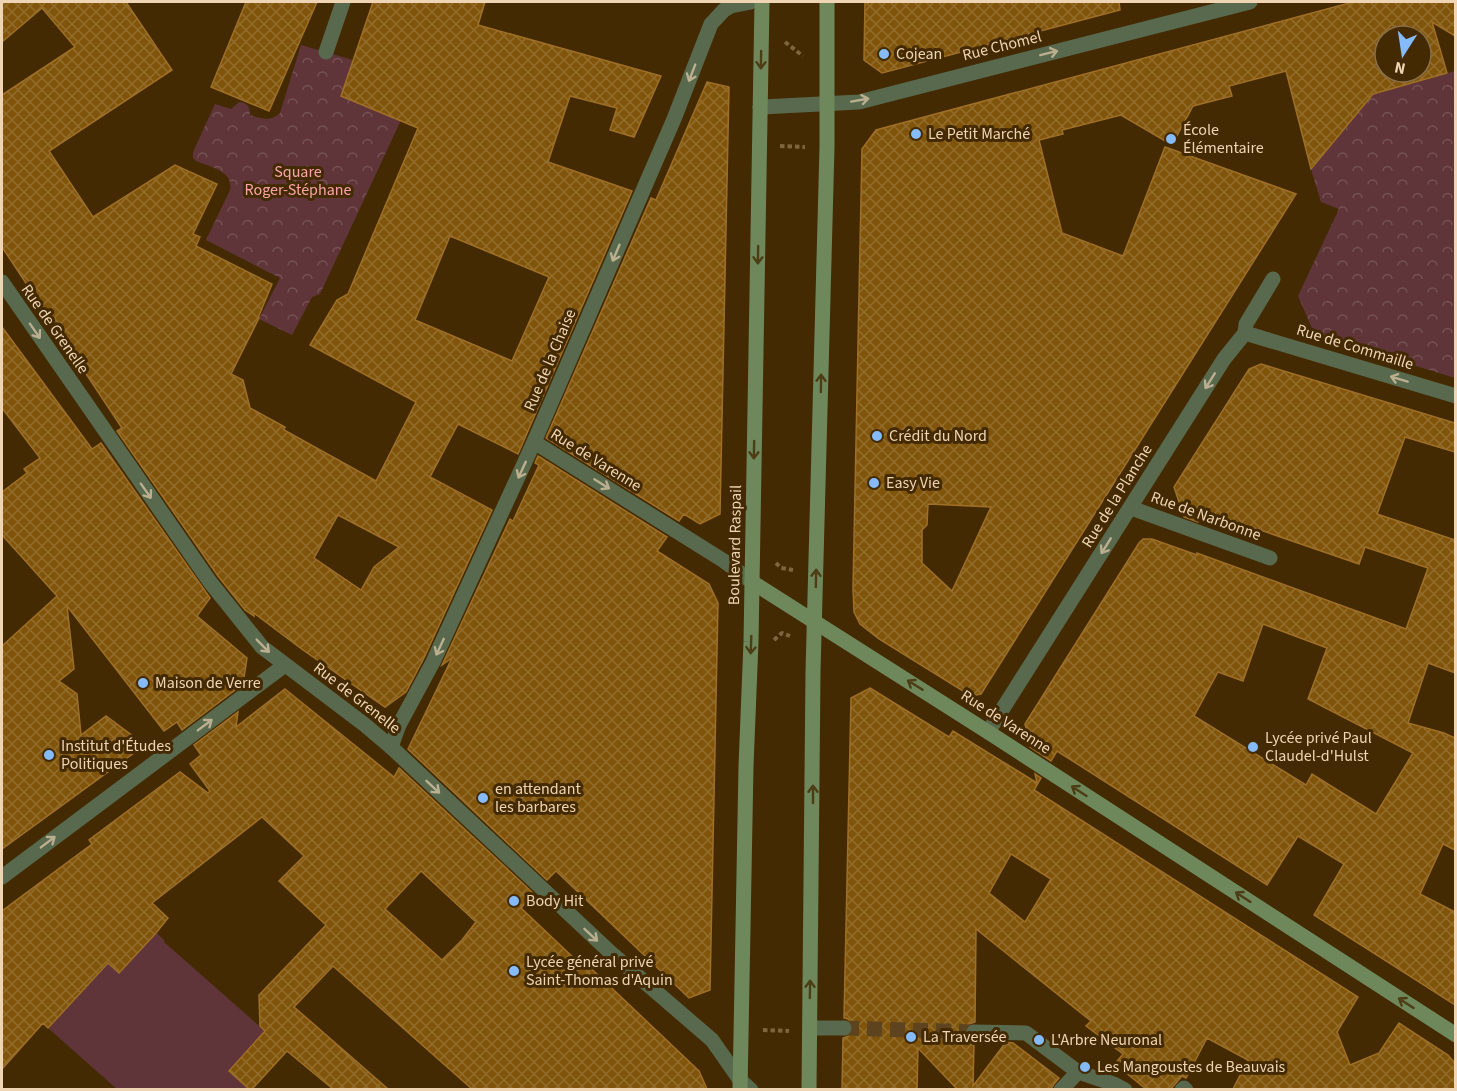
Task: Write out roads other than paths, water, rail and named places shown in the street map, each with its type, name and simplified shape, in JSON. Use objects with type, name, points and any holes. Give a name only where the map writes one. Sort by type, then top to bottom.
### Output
[{"type":"main road","name":"Boulevard Raspail","points":[[744,1086],[746,766],[751,642],[762,2]]},
{"type":"main road","points":[[809,1089],[815,621],[827,147],[827,2]]},
{"type":"main road","name":"Rue de Varenne","points":[[752,582],[1455,1035]]},
{"type":"street","points":[[326,52],[343,2]]},
{"type":"street","name":"Rue de la Chaise","points":[[391,747],[399,725],[433,662],[534,442],[674,119],[711,24],[731,6],[751,2]]},
{"type":"street","name":"Rue Chomel","points":[[760,107],[859,102],[1250,2]]},
{"type":"street","name":"Rue de la Planche","points":[[988,732],[1224,359],[1245,333],[1246,324],[1273,279]]},
{"type":"street","name":"Rue de Grenelle","points":[[2,282],[210,582],[262,647],[391,747],[611,953],[712,1040],[744,1086]]},
{"type":"street","name":"Rue de Commaille","points":[[1245,333],[1455,396]]},
{"type":"street","name":"Rue de Varenne","points":[[534,442],[724,561],[752,582]]},
{"type":"street","name":"Rue de Narbonne","points":[[1131,508],[1270,558]]},
{"type":"street","points":[[2,877],[285,665]]},
{"type":"street","points":[[810,1028],[844,1028]]},
{"type":"street","points":[[975,1032],[1026,1033],[1078,1072],[1125,1089]]},
{"type":"street","points":[[1061,1089],[1078,1072]]},
{"type":"tunnel","points":[[844,1028],[974,1032]]},
{"type":"place","name":"Cojean","points":[[884,54]]},
{"type":"place","name":"Le Petit Marché","points":[[916,134]]},
{"type":"place","name":"École Élémentaire","points":[[1171,139]]},
{"type":"place","name":"Crédit du Nord","points":[[877,436]]},
{"type":"place","name":"Easy Vie","points":[[874,483]]},
{"type":"place","name":"Maison de Verre","points":[[143,683]]},
{"type":"place","name":"Lycée privé Paul Claudel-d'Hulst","points":[[1253,747]]},
{"type":"place","name":"Institut d'Études Politiques","points":[[49,755]]},
{"type":"place","name":"en attendant les barbares","points":[[483,798]]},
{"type":"place","name":"Body Hit","points":[[514,901]]},
{"type":"place","name":"Lycée général privé Saint-Thomas d'Aquin","points":[[514,971]]},
{"type":"place","name":"La Traversée","points":[[911,1037]]},
{"type":"place","name":"L'Arbre Neuronal","points":[[1039,1040]]},
{"type":"place","name":"Les Mangoustes de Beauvais","points":[[1085,1067]]},
{"type":"park label","name":"Square Roger-Stéphane","points":[[298,181]]}]
